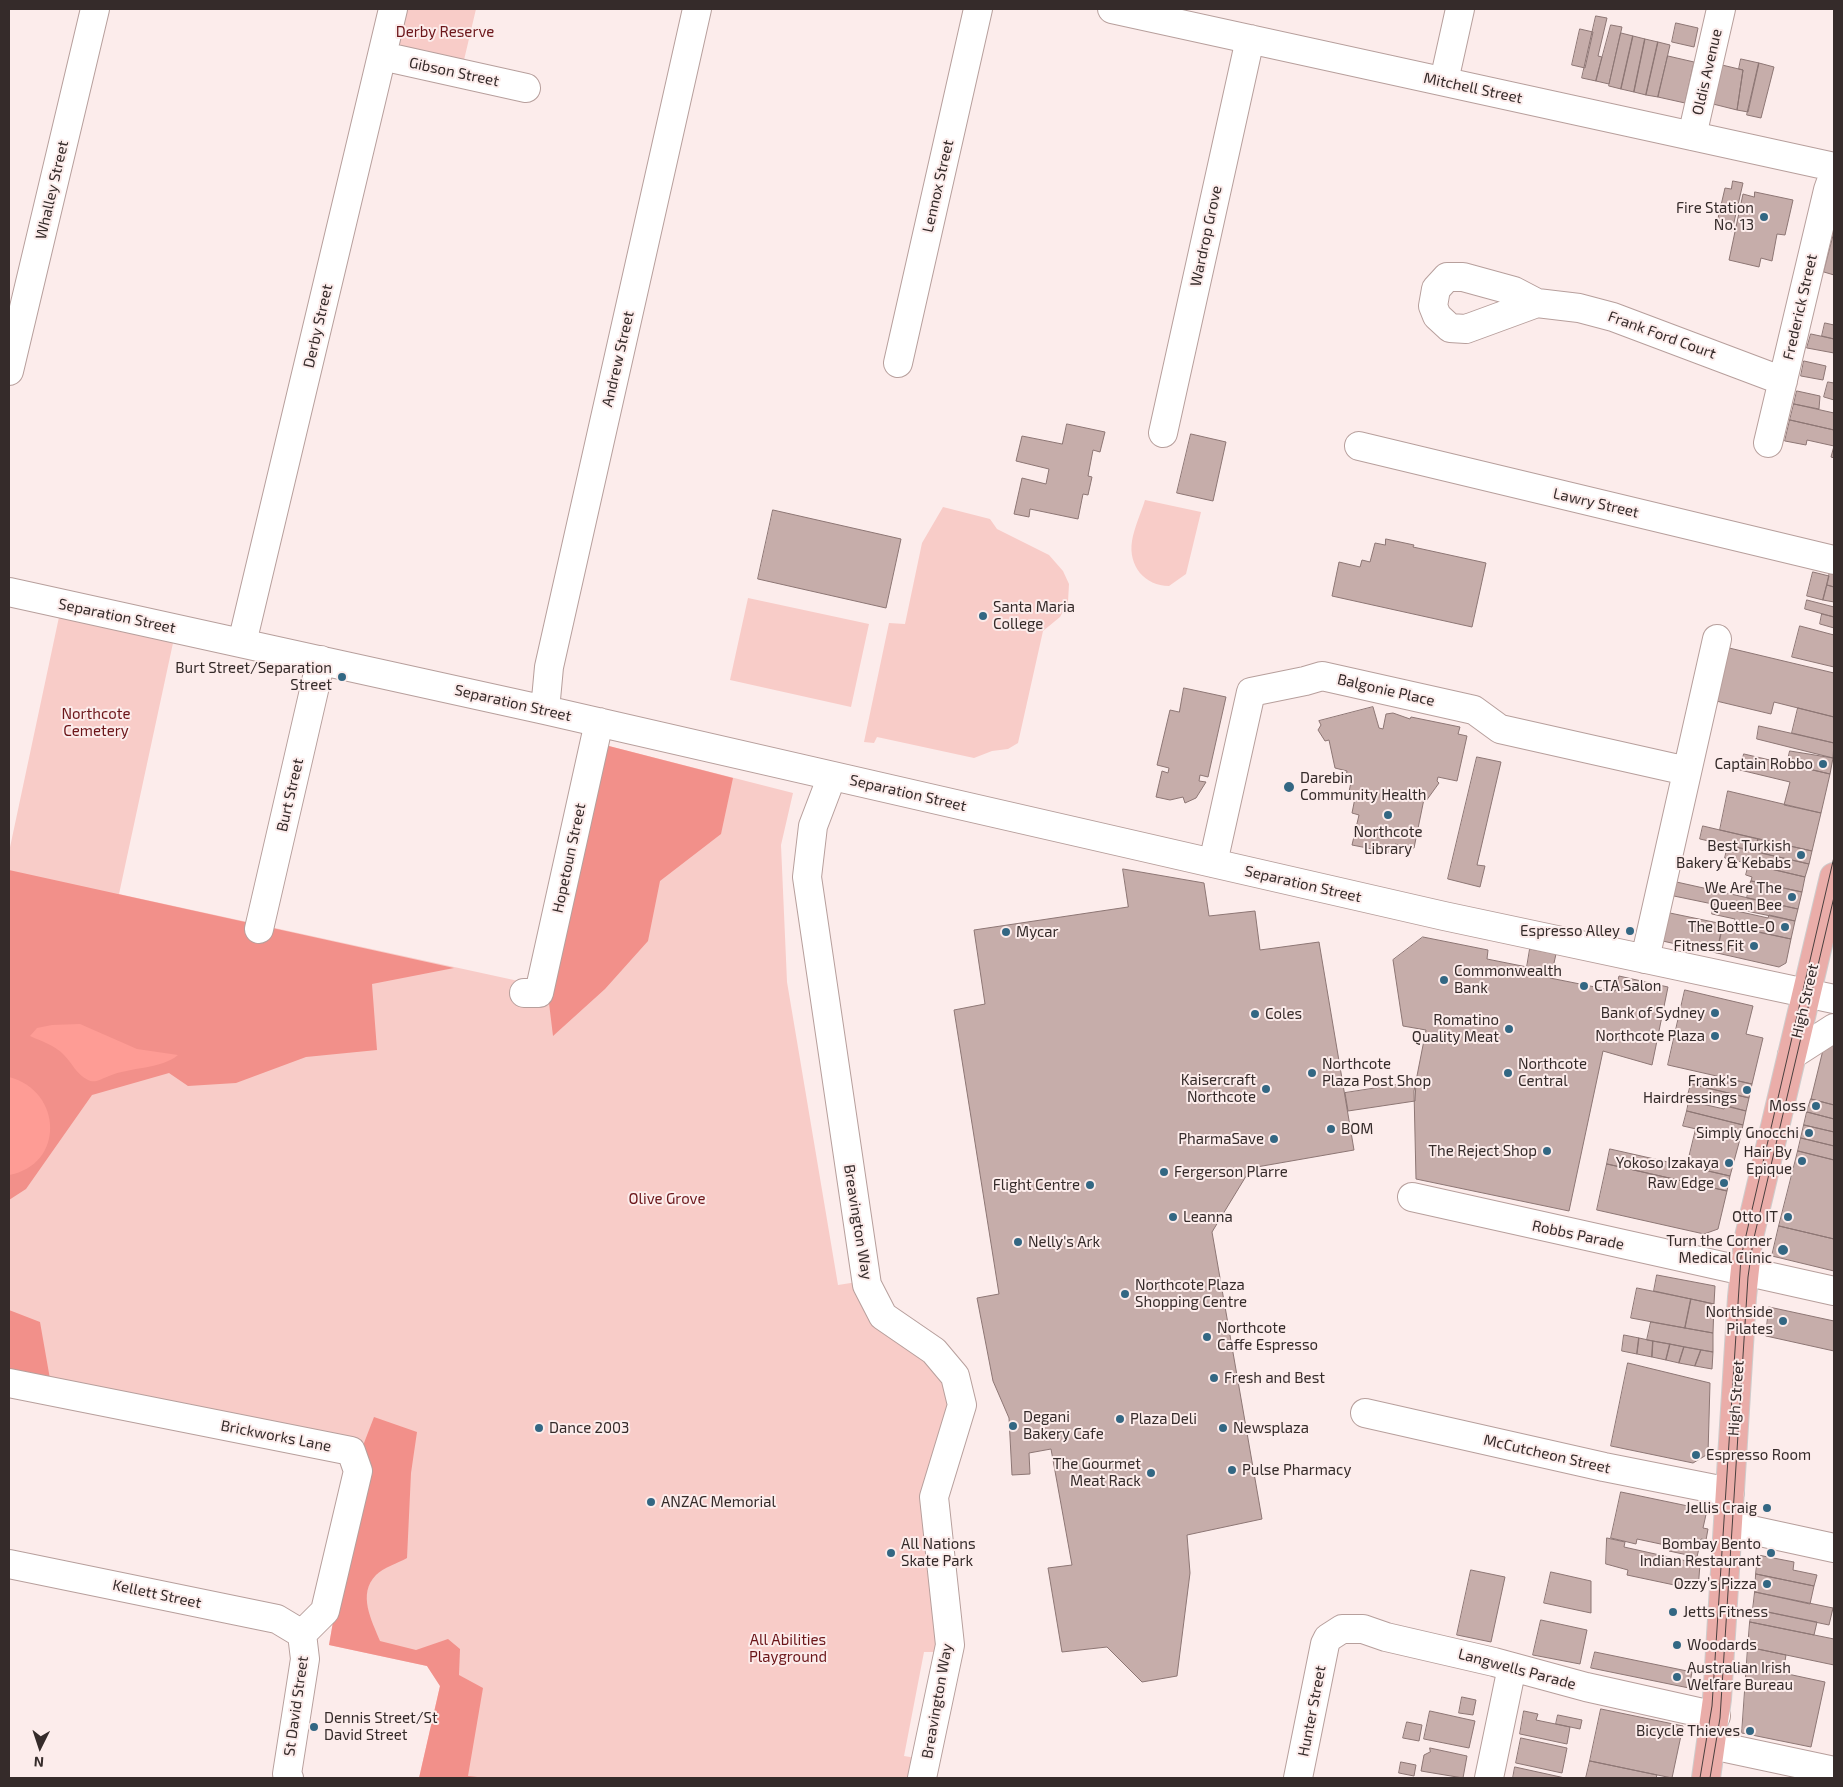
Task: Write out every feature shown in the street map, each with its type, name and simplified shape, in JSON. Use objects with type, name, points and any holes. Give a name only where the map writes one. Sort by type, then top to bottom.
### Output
[{"type":"main road","name":"High Street","points":[[1706,1778],[1716,1716],[1745,1271],[1753,1217],[1834,878]]},
{"type":"street","name":"Whalley Street","points":[[9,371],[95,9]]},
{"type":"street","name":"Derby Street","points":[[242,643],[394,9]]},
{"type":"street","name":"Andrew Street","points":[[545,710],[549,667],[697,9]]},
{"type":"street","name":"Lennox Street","points":[[898,363],[978,9]]},
{"type":"street","name":"Mitchell Street","points":[[1112,9],[1834,167]]},
{"type":"street","points":[[1444,82],[1460,9]]},
{"type":"street","name":"Oldis Avenue","points":[[1692,136],[1721,9]]},
{"type":"street","name":"Wardrop Grove","points":[[1163,432],[1250,40]]},
{"type":"street","name":"Gibson Street","points":[[382,56],[526,88]]},
{"type":"street","name":"Frederick Street","points":[[1768,443],[1828,190],[1834,172]]},
{"type":"street","name":"Frank Ford Court","points":[[1537,303],[1579,308],[1613,317],[1783,382]]},
{"type":"street","name":"Lawry Street","points":[[1359,446],[1834,560]]},
{"type":"street","name":"Separation Street","points":[[9,592],[599,722],[1213,863],[1834,1000]]},
{"type":"street","points":[[1645,959],[1717,639]]},
{"type":"street","name":"Burt Street","points":[[260,929],[321,660]]},
{"type":"street","name":"Balgonie Place","points":[[1213,863],[1251,692],[1322,676],[1474,710],[1500,729],[1687,771]]},
{"type":"street","name":"Hopetoun Street","points":[[538,995],[599,722]]},
{"type":"street","name":"Breavington Way","points":[[832,776],[813,826],[807,878],[867,1285],[883,1316],[934,1351],[955,1376],[962,1405],[934,1497],[950,1645],[922,1778]]},
{"type":"street","points":[[1792,1054],[1834,1028]]},
{"type":"street","name":"Robbs Parade","points":[[1412,1197],[1834,1291]]},
{"type":"street","name":"Brickworks Lane","points":[[9,1383],[351,1452],[358,1472],[325,1611],[302,1634]]},
{"type":"street","name":"McCutcheon Street","points":[[1365,1413],[1604,1467],[1730,1492]]},
{"type":"street","points":[[1728,1525],[1834,1548]]},
{"type":"street","name":"Kellett Street","points":[[9,1564],[277,1619],[302,1634]]},
{"type":"street","name":"Langwells Parade","points":[[1325,1644],[1333,1634],[1342,1629],[1354,1627],[1586,1687],[1716,1716]]},
{"type":"street","name":"St David Street","points":[[289,1778],[287,1774],[305,1659],[302,1634]]},
{"type":"street","name":"Hunter Street","points":[[1298,1778],[1325,1644]]},
{"type":"street","points":[[1489,1778],[1512,1667]]},
{"type":"street","points":[[1712,1745],[1834,1771]]},
{"type":"green space","name":"Derby Reserve","points":[[407,9],[476,9],[464,60],[399,47]]},
{"type":"green space","points":[[1145,500],[1201,512],[1186,574],[1169,586],[1160,585],[1146,578],[1140,573],[1133,559],[1131,550],[1133,536]]},
{"type":"green space","points":[[943,507],[990,519],[997,529],[1049,555],[1063,571],[1069,584],[1068,602],[1060,617],[1043,631],[1018,743],[1008,749],[992,751],[974,758],[877,737],[874,743],[864,742],[889,623],[905,624],[922,543]]},
{"type":"green space","points":[[748,598],[869,624],[851,707],[730,680]]},
{"type":"green space","points":[[59,617],[173,643],[119,894],[523,982],[520,997],[550,1003],[605,745],[793,793],[781,845],[787,982],[838,1285],[857,1282],[930,1355],[949,1383],[938,1652],[924,1652],[904,1756],[916,1758],[911,1778],[419,1778],[440,1686],[427,1666],[329,1645],[364,1443],[9,1371],[9,852]]},
{"type":"shaded area","points":[[605,745],[733,778],[721,834],[660,881],[648,941],[605,989],[553,1036],[549,1003]]},
{"type":"shaded area","points":[[9,870],[454,968],[372,984],[377,1050],[306,1057],[236,1083],[188,1086],[169,1073],[92,1095],[26,1189],[9,1200]]},
{"type":"shaded area","points":[[80,1024],[137,1049],[178,1055],[163,1063],[91,1081],[84,1078],[57,1049],[30,1036],[37,1028],[52,1025]]},
{"type":"shaded area","points":[[9,1077],[27,1085],[40,1097],[47,1112],[50,1128],[48,1143],[40,1157],[27,1168],[9,1175]]},
{"type":"shaded area","points":[[9,1310],[40,1322],[50,1379],[9,1371]]},
{"type":"shaded area","points":[[374,1417],[417,1432],[411,1473],[407,1558],[379,1572],[370,1582],[367,1599],[370,1616],[380,1641],[416,1650],[448,1639],[460,1649],[459,1675],[483,1688],[468,1776],[487,1778],[419,1778],[440,1686],[427,1666],[329,1645],[364,1443]]},
{"type":"building","points":[[1596,16],[1607,18],[1598,56],[1602,57],[1596,81],[1582,78]]},
{"type":"building","points":[[1676,23],[1698,28],[1694,47],[1672,42]]},
{"type":"building","points":[[1611,25],[1622,27],[1609,84],[1596,81]]},
{"type":"building","points":[[1580,29],[1593,32],[1585,68],[1572,65]]},
{"type":"building","points":[[1621,33],[1633,36],[1621,89],[1609,86]]},
{"type":"building","points":[[1633,36],[1645,39],[1634,92],[1621,89]]},
{"type":"building","points":[[1645,39],[1658,42],[1646,95],[1634,92]]},
{"type":"building","points":[[1658,42],[1670,45],[1658,97],[1646,95]]},
{"type":"building","points":[[1668,56],[1694,62],[1685,103],[1658,97]]},
{"type":"building","points":[[1741,59],[1759,63],[1748,112],[1737,110],[1743,70],[1739,69]]},
{"type":"building","points":[[1759,63],[1774,67],[1761,118],[1747,115]]},
{"type":"building","points":[[1722,65],[1743,70],[1737,110],[1713,104]]},
{"type":"building","points":[[1733,181],[1743,183],[1732,231],[1716,227],[1725,188],[1731,189]]},
{"type":"building","name":"Fire Station No. 13","points":[[1755,192],[1793,200],[1785,235],[1777,234],[1772,261],[1761,258],[1759,267],[1729,260],[1743,194],[1754,197]]},
{"type":"building","points":[[1834,232],[1834,275],[1824,272]]},
{"type":"building","points":[[1825,323],[1834,325],[1834,339],[1822,336]]},
{"type":"building","points":[[1811,334],[1834,339],[1834,353],[1807,348]]},
{"type":"building","points":[[1804,361],[1826,366],[1823,380],[1801,376]]},
{"type":"building","points":[[1828,382],[1834,383],[1834,400],[1824,397]]},
{"type":"building","points":[[1797,391],[1820,396],[1819,409],[1794,404]]},
{"type":"building","points":[[1794,404],[1834,413],[1834,430],[1790,420]]},
{"type":"building","points":[[1790,420],[1834,430],[1834,446],[1807,440],[1806,445],[1785,441]]},
{"type":"building","points":[[1067,424],[1105,432],[1100,452],[1093,450],[1088,476],[1092,477],[1088,495],[1083,494],[1078,519],[1030,509],[1029,517],[1014,514],[1022,478],[1046,484],[1049,469],[1016,461],[1022,436],[1062,444]]},
{"type":"building","points":[[1191,434],[1226,442],[1213,501],[1177,493]]},
{"type":"building","points":[[1834,446],[1834,458],[1831,457]]},
{"type":"building","points":[[773,510],[901,539],[886,608],[758,579]]},
{"type":"building","points":[[1386,539],[1486,563],[1472,627],[1332,596],[1339,562],[1360,567],[1362,560],[1370,562],[1375,543],[1385,545]]},
{"type":"building","points":[[1831,567],[1834,568],[1834,587],[1827,585]]},
{"type":"building","points":[[1813,572],[1829,576],[1823,600],[1807,596]]},
{"type":"building","points":[[1827,585],[1834,587],[1834,602],[1823,600]]},
{"type":"building","points":[[1807,600],[1834,607],[1834,617],[1805,609]]},
{"type":"building","points":[[1822,614],[1834,617],[1834,628],[1820,624]]},
{"type":"building","points":[[1800,626],[1834,635],[1834,667],[1792,657]]},
{"type":"building","points":[[1725,647],[1834,673],[1834,717],[1774,702],[1771,714],[1712,700]]},
{"type":"building","points":[[1184,688],[1226,697],[1208,777],[1200,775],[1199,781],[1206,782],[1196,798],[1185,803],[1183,797],[1170,800],[1156,797],[1162,771],[1168,773],[1169,768],[1157,765],[1170,710],[1179,712]]},
{"type":"building","points":[[1373,707],[1379,728],[1383,729],[1386,714],[1393,713],[1410,719],[1411,717],[1460,727],[1458,734],[1467,736],[1457,781],[1438,777],[1437,781],[1439,783],[1426,801],[1424,799],[1414,848],[1395,844],[1393,853],[1352,845],[1359,815],[1352,813],[1355,798],[1348,797],[1351,782],[1345,781],[1347,771],[1335,768],[1329,740],[1325,741],[1318,730],[1321,725],[1319,721]]},
{"type":"building","points":[[1798,708],[1834,717],[1834,743],[1792,733]]},
{"type":"building","points":[[1759,726],[1834,743],[1833,758],[1757,739]]},
{"type":"building","points":[[1790,751],[1833,758],[1830,774],[1787,764]]},
{"type":"building","points":[[1744,754],[1830,774],[1821,813],[1784,805],[1790,782],[1740,770]]},
{"type":"building","points":[[1477,757],[1501,762],[1477,865],[1485,866],[1480,887],[1448,879]]},
{"type":"building","points":[[1728,791],[1821,813],[1812,851],[1720,830]]},
{"type":"building","points":[[1703,826],[1758,839],[1756,852],[1700,839]]},
{"type":"building","points":[[1758,839],[1812,851],[1809,864],[1756,852]]},
{"type":"building","points":[[1728,845],[1809,864],[1805,877],[1725,858]]},
{"type":"building","points":[[1749,864],[1805,877],[1802,892],[1751,881],[1752,877],[1746,875]]},
{"type":"building","name":"Northcote Plaza Shopping Centre","points":[[1123,869],[1204,883],[1209,916],[1255,911],[1260,950],[1319,942],[1354,1150],[1251,1168],[1212,1232],[1262,1519],[1187,1535],[1190,1573],[1177,1676],[1142,1682],[1107,1647],[1062,1652],[1048,1568],[1072,1565],[1051,1449],[1029,1453],[1030,1474],[1012,1475],[1009,1418],[993,1381],[977,1298],[999,1294],[954,1010],[985,1004],[974,930],[1128,907]]},
{"type":"building","points":[[1672,881],[1798,909],[1795,921],[1669,895]]},
{"type":"building","points":[[1751,881],[1802,892],[1798,909],[1747,898]]},
{"type":"building","points":[[1714,906],[1768,918],[1769,915],[1795,921],[1791,939],[1733,927],[1735,919],[1712,914]]},
{"type":"building","points":[[1665,912],[1723,924],[1717,953],[1658,940]]},
{"type":"building","name":"Fitness Fit","points":[[1723,924],[1791,939],[1786,963],[1779,967],[1717,953]]},
{"type":"building","name":"Northcote Central","points":[[1423,937],[1488,950],[1487,959],[1552,972],[1550,978],[1615,991],[1619,976],[1668,987],[1652,1065],[1603,1051],[1569,1211],[1416,1179],[1414,1091],[1426,1030],[1403,1026],[1393,960]]},
{"type":"building","points":[[1530,949],[1556,954],[1552,972],[1527,967]]},
{"type":"building","name":"Northcote Plaza","points":[[1685,990],[1753,1006],[1746,1034],[1763,1038],[1752,1084],[1668,1065]]},
{"type":"building","points":[[1834,1040],[1834,1105],[1811,1099],[1823,1050]]},
{"type":"building","points":[[1692,1076],[1727,1084],[1729,1079],[1752,1084],[1749,1098],[1691,1084]]},
{"type":"building","points":[[1416,1082],[1415,1101],[1348,1111],[1345,1093]]},
{"type":"building","points":[[1691,1084],[1749,1098],[1746,1111],[1688,1095]]},
{"type":"building","points":[[1811,1099],[1834,1105],[1834,1119],[1807,1112]]},
{"type":"building","points":[[1689,1101],[1724,1109],[1725,1106],[1746,1111],[1743,1125],[1687,1111]]},
{"type":"building","points":[[1687,1111],[1743,1125],[1740,1139],[1683,1126]]},
{"type":"building","points":[[1807,1112],[1834,1119],[1834,1132],[1804,1125]]},
{"type":"building","points":[[1804,1125],[1834,1132],[1834,1146],[1801,1138]]},
{"type":"building","points":[[1696,1129],[1740,1139],[1730,1176],[1687,1166]]},
{"type":"building","points":[[1801,1138],[1834,1146],[1834,1160],[1798,1151]]},
{"type":"building","points":[[1610,1149],[1730,1176],[1727,1191],[1607,1164]]},
{"type":"building","points":[[1798,1151],[1834,1160],[1834,1239],[1779,1226]]},
{"type":"building","points":[[1607,1164],[1727,1191],[1718,1229],[1704,1234],[1597,1210]]},
{"type":"building","points":[[1779,1226],[1834,1239],[1834,1271],[1772,1256]]},
{"type":"building","points":[[1657,1275],[1715,1286],[1714,1304],[1654,1291]]},
{"type":"building","points":[[1637,1288],[1691,1299],[1685,1328],[1631,1318]]},
{"type":"building","points":[[1691,1299],[1714,1304],[1713,1333],[1685,1328]]},
{"type":"building","points":[[1769,1307],[1834,1321],[1834,1351],[1766,1336]]},
{"type":"building","points":[[1651,1322],[1713,1333],[1713,1352],[1647,1340]]},
{"type":"building","points":[[1624,1335],[1639,1338],[1637,1354],[1622,1351]]},
{"type":"building","points":[[1639,1338],[1653,1341],[1652,1357],[1637,1354]]},
{"type":"building","points":[[1653,1341],[1670,1344],[1666,1360],[1652,1357]]},
{"type":"building","points":[[1670,1344],[1684,1347],[1679,1363],[1666,1360]]},
{"type":"building","points":[[1684,1347],[1701,1350],[1695,1366],[1679,1363]]},
{"type":"building","points":[[1701,1350],[1713,1352],[1712,1369],[1695,1366]]},
{"type":"building","points":[[1628,1363],[1710,1383],[1708,1454],[1693,1463],[1611,1446]]},
{"type":"building","points":[[1621,1492],[1707,1510],[1703,1528],[1708,1529],[1706,1540],[1701,1539],[1697,1557],[1669,1551],[1670,1546],[1637,1539],[1636,1544],[1611,1538]]},
{"type":"building","points":[[1607,1538],[1625,1542],[1624,1547],[1700,1564],[1698,1590],[1627,1575],[1628,1570],[1606,1564]]},
{"type":"building","points":[[1758,1555],[1794,1562],[1793,1570],[1817,1575],[1814,1586],[1756,1574]]},
{"type":"building","points":[[1471,1570],[1505,1577],[1491,1642],[1457,1635]]},
{"type":"building","points":[[1551,1572],[1591,1581],[1591,1613],[1544,1603]]},
{"type":"building","points":[[1756,1574],[1814,1586],[1810,1604],[1755,1592]]},
{"type":"building","points":[[1755,1592],[1833,1608],[1829,1625],[1753,1609]]},
{"type":"building","points":[[1753,1609],[1817,1622],[1814,1635],[1750,1622]]},
{"type":"building","points":[[1541,1620],[1587,1630],[1580,1664],[1533,1655]]},
{"type":"building","points":[[1750,1622],[1834,1639],[1834,1665],[1748,1647]]},
{"type":"building","points":[[1748,1647],[1786,1655],[1783,1673],[1825,1682],[1811,1747],[1742,1733]]},
{"type":"building","points":[[1595,1652],[1692,1672],[1689,1688],[1591,1668]]},
{"type":"building","points":[[1462,1697],[1476,1700],[1473,1715],[1459,1713]]},
{"type":"building","points":[[1601,1709],[1683,1726],[1672,1778],[1590,1761]]},
{"type":"building","points":[[1430,1711],[1475,1721],[1469,1748],[1424,1739]]},
{"type":"building","points":[[1524,1711],[1538,1714],[1536,1720],[1570,1727],[1567,1744],[1520,1734]]},
{"type":"building","points":[[1558,1715],[1582,1720],[1580,1729],[1556,1724]]},
{"type":"building","points":[[1407,1722],[1422,1725],[1419,1741],[1403,1738]]},
{"type":"building","points":[[1521,1738],[1567,1748],[1562,1773],[1516,1763]]},
{"type":"building","points":[[1430,1748],[1467,1756],[1463,1778],[1421,1771],[1424,1755],[1430,1752]]},
{"type":"building","points":[[1590,1761],[1657,1775],[1656,1778],[1586,1778]]},
{"type":"building","points":[[1401,1762],[1416,1765],[1414,1776],[1399,1773]]},
{"type":"building","points":[[1515,1767],[1565,1778],[1513,1778]]},
{"type":"tram line","points":[[1700,1778],[1712,1706],[1741,1257],[1834,857]]},
{"type":"tram line","points":[[1710,1778],[1720,1718],[1748,1277],[1753,1242],[1834,897]]},
{"type":"place","name":"Fire Station No. 13","points":[[1764,217]]},
{"type":"place","name":"Santa Maria College","points":[[983,616]]},
{"type":"place","name":"Burt Street/Separation Street","points":[[342,677]]},
{"type":"place","name":"Captain Robbo","points":[[1823,764]]},
{"type":"place","name":"Darebin Community Health","points":[[1289,787]]},
{"type":"place","name":"Northcote Library","points":[[1388,815]]},
{"type":"place","name":"Best Turkish Bakery & Kebabs","points":[[1801,855]]},
{"type":"place","name":"We Are The Queen Bee","points":[[1792,897]]},
{"type":"place","name":"The Bottle-O","points":[[1785,927]]},
{"type":"place","name":"Espresso Alley","points":[[1630,931]]},
{"type":"place","name":"Mycar","points":[[1006,932]]},
{"type":"place","name":"Fitness Fit","points":[[1754,946]]},
{"type":"place","name":"Commonwealth Bank","points":[[1444,980]]},
{"type":"place","name":"CTA Salon","points":[[1584,986]]},
{"type":"place","name":"Bank of Sydney","points":[[1715,1013]]},
{"type":"place","name":"Coles","points":[[1255,1014]]},
{"type":"place","name":"Romatino Quality Meat","points":[[1509,1029]]},
{"type":"place","name":"Northcote Plaza","points":[[1715,1036]]},
{"type":"place","name":"Northcote Plaza Post Shop","points":[[1312,1073]]},
{"type":"place","name":"Northcote Central","points":[[1508,1073]]},
{"type":"place","name":"Kaisercraft Northcote","points":[[1266,1089]]},
{"type":"place","name":"Frank's Hairdressings","points":[[1747,1090]]},
{"type":"place","name":"Moss","points":[[1816,1106]]},
{"type":"place","name":"BOM","points":[[1331,1129]]},
{"type":"place","name":"Simply Gnocchi","points":[[1809,1133]]},
{"type":"place","name":"PharmaSave","points":[[1274,1139]]},
{"type":"place","name":"The Reject Shop","points":[[1547,1151]]},
{"type":"place","name":"Hair By Epique","points":[[1802,1161]]},
{"type":"place","name":"Yokoso Izakaya","points":[[1729,1163]]},
{"type":"place","name":"Fergerson Plarre","points":[[1164,1172]]},
{"type":"place","name":"Raw Edge","points":[[1724,1183]]},
{"type":"place","name":"Flight Centre","points":[[1090,1185]]},
{"type":"place","name":"Leanna","points":[[1173,1217]]},
{"type":"place","name":"Otto IT","points":[[1788,1217]]},
{"type":"place","name":"Nelly's Ark","points":[[1018,1242]]},
{"type":"place","name":"Turn the Corner Medical Clinic","points":[[1783,1250]]},
{"type":"place","name":"Northcote Plaza Shopping Centre","points":[[1125,1294]]},
{"type":"place","name":"Northside Pilates","points":[[1783,1321]]},
{"type":"place","name":"Northcote Caffe Espresso","points":[[1207,1337]]},
{"type":"place","name":"Fresh and Best","points":[[1214,1378]]},
{"type":"place","name":"Plaza Deli","points":[[1120,1419]]},
{"type":"place","name":"Degani Bakery Cafe","points":[[1013,1426]]},
{"type":"place","name":"Dance 2003","points":[[539,1428]]},
{"type":"place","name":"Newsplaza","points":[[1223,1428]]},
{"type":"place","name":"Espresso Room","points":[[1696,1455]]},
{"type":"place","name":"Pulse Pharmacy","points":[[1232,1470]]},
{"type":"place","name":"The Gourmet Meat Rack","points":[[1151,1473]]},
{"type":"place","name":"ANZAC Memorial","points":[[651,1502]]},
{"type":"place","name":"Jellis Craig","points":[[1767,1508]]},
{"type":"place","name":"All Nations Skate Park","points":[[891,1553]]},
{"type":"place","name":"Bombay Bento Indian Restaurant","points":[[1771,1553]]},
{"type":"place","name":"Ozzy’s Pizza","points":[[1767,1584]]},
{"type":"place","name":"Jetts Fitness","points":[[1673,1612]]},
{"type":"place","name":"Woodards","points":[[1677,1645]]},
{"type":"place","name":"Australian Irish Welfare Bureau","points":[[1677,1677]]},
{"type":"place","name":"Dennis Street/St David Street","points":[[314,1727]]},
{"type":"place","name":"Bicycle Thieves","points":[[1750,1731]]},
{"type":"park label","name":"Northcote Cemetery","points":[[96,722]]},
{"type":"park label","name":"Olive Grove","points":[[667,1199]]},
{"type":"park label","name":"All Abilities Playground","points":[[788,1648]]}]
